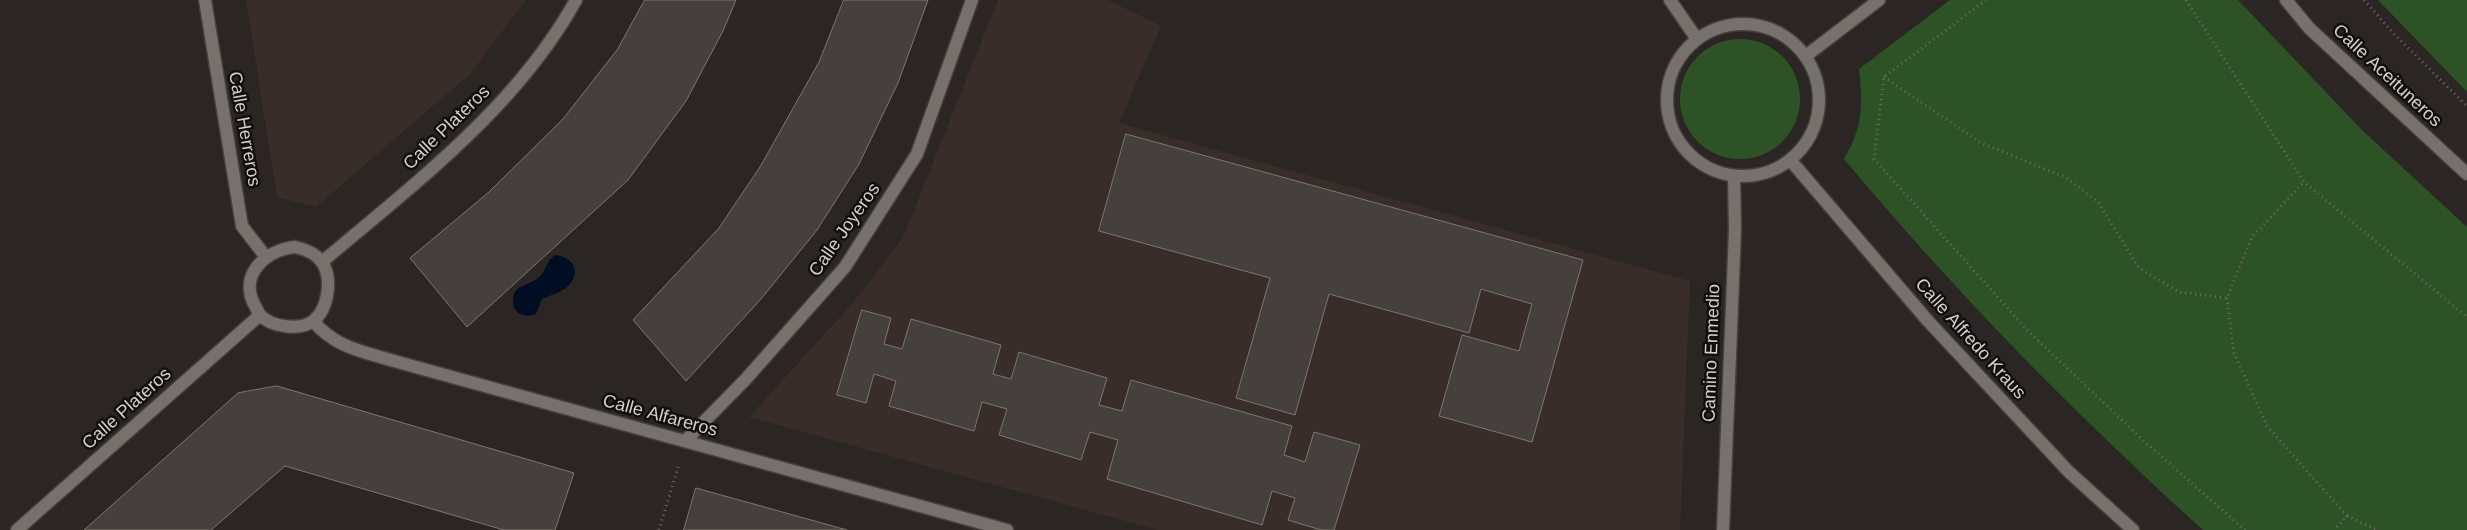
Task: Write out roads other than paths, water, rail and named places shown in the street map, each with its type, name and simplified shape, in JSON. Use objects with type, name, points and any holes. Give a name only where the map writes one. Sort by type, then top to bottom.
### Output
[{"type":"street","name":"Calle Herreros","points":[[204,0],[242,226],[266,257]]},
{"type":"street","name":"Calle Plateros","points":[[322,262],[448,156],[516,86],[562,24],[576,0]]},
{"type":"street","name":"Calle Joyeros","points":[[685,441],[745,380],[845,267],[917,154],[972,0]]},
{"type":"street","points":[[1670,0],[1697,39]]},
{"type":"street","points":[[1807,55],[1879,0]]},
{"type":"street","name":"Calle Aceituneros","points":[[2286,0],[2309,28],[2467,174]]},
{"type":"street","points":[[1756,24],[1785,34],[1807,55],[1817,83],[1817,110],[1808,137],[1791,161],[1764,174],[1734,177],[1706,167],[1683,148],[1670,120],[1668,91],[1678,62],[1697,39],[1725,25],[1756,24]]},
{"type":"street","name":"Calle Alfredo Kraus","points":[[1791,161],[1928,321],[2069,472],[2134,530]]},
{"type":"street","name":"Camino Enmedio","points":[[1723,530],[1735,230],[1734,177]]},
{"type":"street","points":[[295,247],[304,249],[322,262],[328,278],[326,297],[322,308],[313,321],[296,326],[283,326],[260,315],[253,301],[250,281],[255,268],[266,257],[280,249],[295,247]]},
{"type":"street","name":"Calle Plateros","points":[[17,530],[260,315]]},
{"type":"street","name":"Calle Alfareros","points":[[313,321],[324,334],[341,345],[1007,530]]},
{"type":"water","points":[[555,255],[565,258],[573,264],[575,273],[570,284],[557,293],[542,299],[536,314],[527,316],[519,313],[515,310],[513,304],[516,291],[538,278]]}]
